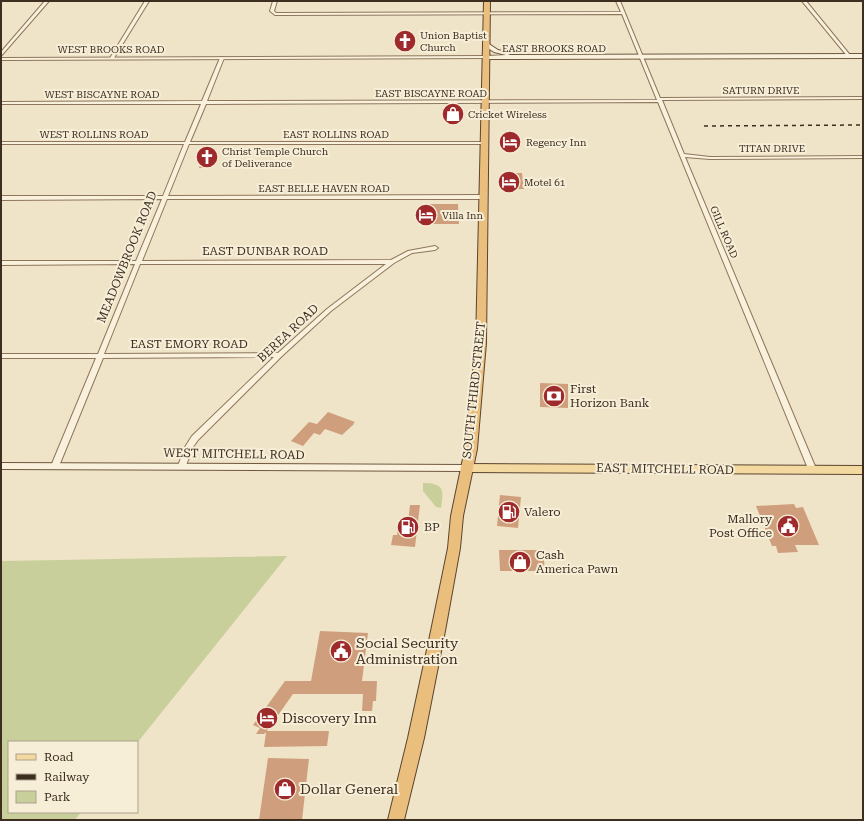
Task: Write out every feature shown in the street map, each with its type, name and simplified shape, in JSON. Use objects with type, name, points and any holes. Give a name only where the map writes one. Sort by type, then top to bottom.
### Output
[{"type":"highway","name":"SOUTH THIRD STREET","points":[[396,820],[416,738],[438,631],[450,570],[457,516],[471,449],[481,343],[487,1]]},
{"type":"main road","points":[[487,44],[492,49],[505,54],[530,57]]},
{"type":"main road","name":"EAST BROOKS ROAD","points":[[486,57],[863,56]]},
{"type":"main road","name":"WEST MITCHELL ROAD","points":[[1,466],[466,468]]},
{"type":"main road","name":"EAST MITCHELL ROAD","points":[[466,468],[813,471],[863,470]]},
{"type":"street","points":[[1,55],[47,1]]},
{"type":"street","points":[[112,58],[147,1]]},
{"type":"street","points":[[275,1],[272,12],[275,14],[623,13]]},
{"type":"street","name":"GILL ROAD","points":[[618,1],[813,471]]},
{"type":"street","points":[[804,1],[849,56]]},
{"type":"street","name":"EAST BROOKS ROAD","points":[[222,58],[486,57]]},
{"type":"street","name":"WEST BROOKS ROAD","points":[[1,59],[222,58]]},
{"type":"street","name":"MEADOWBROOK ROAD","points":[[55,466],[163,198],[222,58]]},
{"type":"street","name":"SATURN DRIVE","points":[[660,100],[863,98]]},
{"type":"street","name":"EAST BISCAYNE ROAD","points":[[202,103],[660,100]]},
{"type":"street","name":"WEST BISCAYNE ROAD","points":[[1,103],[202,103]]},
{"type":"street","name":"WEST ROLLINS ROAD","points":[[1,143],[186,143]]},
{"type":"street","name":"EAST ROLLINS ROAD","points":[[186,143],[485,143]]},
{"type":"street","name":"TITAN DRIVE","points":[[682,155],[710,158],[863,157]]},
{"type":"street","name":"EAST BELLE HAVEN ROAD","points":[[1,198],[484,196]]},
{"type":"street","name":"BEREA ROAD","points":[[182,466],[189,447],[195,438],[280,355],[329,310],[392,262],[410,252],[435,248]]},
{"type":"street","name":"EAST DUNBAR ROAD","points":[[1,263],[392,262]]},
{"type":"street","name":"EAST EMORY ROAD","points":[[1,356],[280,355]]},
{"type":"green space","points":[[423,483],[430,483],[439,486],[442,492],[441,508],[436,507],[423,491]]},
{"type":"green space","points":[[287,556],[138,742],[8,741],[8,813],[80,813],[75,820],[1,820],[1,561]]},
{"type":"building","name":"Cricket Wireless","points":[[442,109],[463,109],[463,118],[442,117]]},
{"type":"building","name":"Christ Temple Church of Deliverance","points":[[205,150],[215,150],[208,168],[199,168]]},
{"type":"building","name":"Motel 61","points":[[505,173],[522,173],[524,189],[507,189]]},
{"type":"building","name":"Villa Inn","points":[[422,204],[458,204],[459,224],[422,224]]},
{"type":"building","name":"First Horizon Bank","points":[[540,383],[568,384],[568,408],[540,407]]},
{"type":"building","points":[[328,412],[355,422],[342,435],[325,429],[320,435],[314,433],[303,446],[291,441],[309,422],[317,424]]},
{"type":"building","name":"Valero","points":[[500,495],[521,497],[518,528],[497,526]]},
{"type":"building","name":"Mallory Post Office","points":[[794,504],[796,508],[803,507],[819,545],[795,545],[798,552],[778,553],[776,546],[772,546],[756,506]]},
{"type":"building","name":"BP","points":[[410,505],[420,505],[415,547],[391,545],[393,535],[397,535],[399,522],[408,523]]},
{"type":"building","name":"Cash America Pawn","points":[[499,550],[539,550],[540,560],[544,560],[545,571],[500,571]]},
{"type":"building","points":[[320,631],[368,633],[362,681],[377,681],[376,701],[373,701],[372,711],[362,711],[363,694],[293,694],[267,731],[329,731],[327,746],[264,747],[266,732],[264,734],[256,734],[260,728],[253,725],[285,681],[311,681]]},
{"type":"building","name":"Dollar General","points":[[268,758],[309,759],[302,820],[259,820]]},
{"type":"railway","points":[[704,126],[863,125]]},
{"type":"place","name":"Union Baptist Church","points":[[405,41]]},
{"type":"place","name":"Cricket Wireless","points":[[453,114]]},
{"type":"place","name":"Regency Inn","points":[[510,142]]},
{"type":"place","name":"Christ Temple Church of Deliverance","points":[[207,157]]},
{"type":"place","name":"Motel 61","points":[[509,182]]},
{"type":"place","name":"Villa Inn","points":[[426,215]]},
{"type":"place","name":"First Horizon Bank","points":[[554,396]]},
{"type":"place","name":"Valero","points":[[509,512]]},
{"type":"place","name":"Mallory Post Office","points":[[788,526]]},
{"type":"place","name":"BP","points":[[408,527]]},
{"type":"place","name":"Cash America Pawn","points":[[520,562]]},
{"type":"place","name":"Social Security Administration","points":[[341,651]]},
{"type":"place","name":"Discovery Inn","points":[[267,718]]},
{"type":"place","name":"Dollar General","points":[[285,789]]}]
